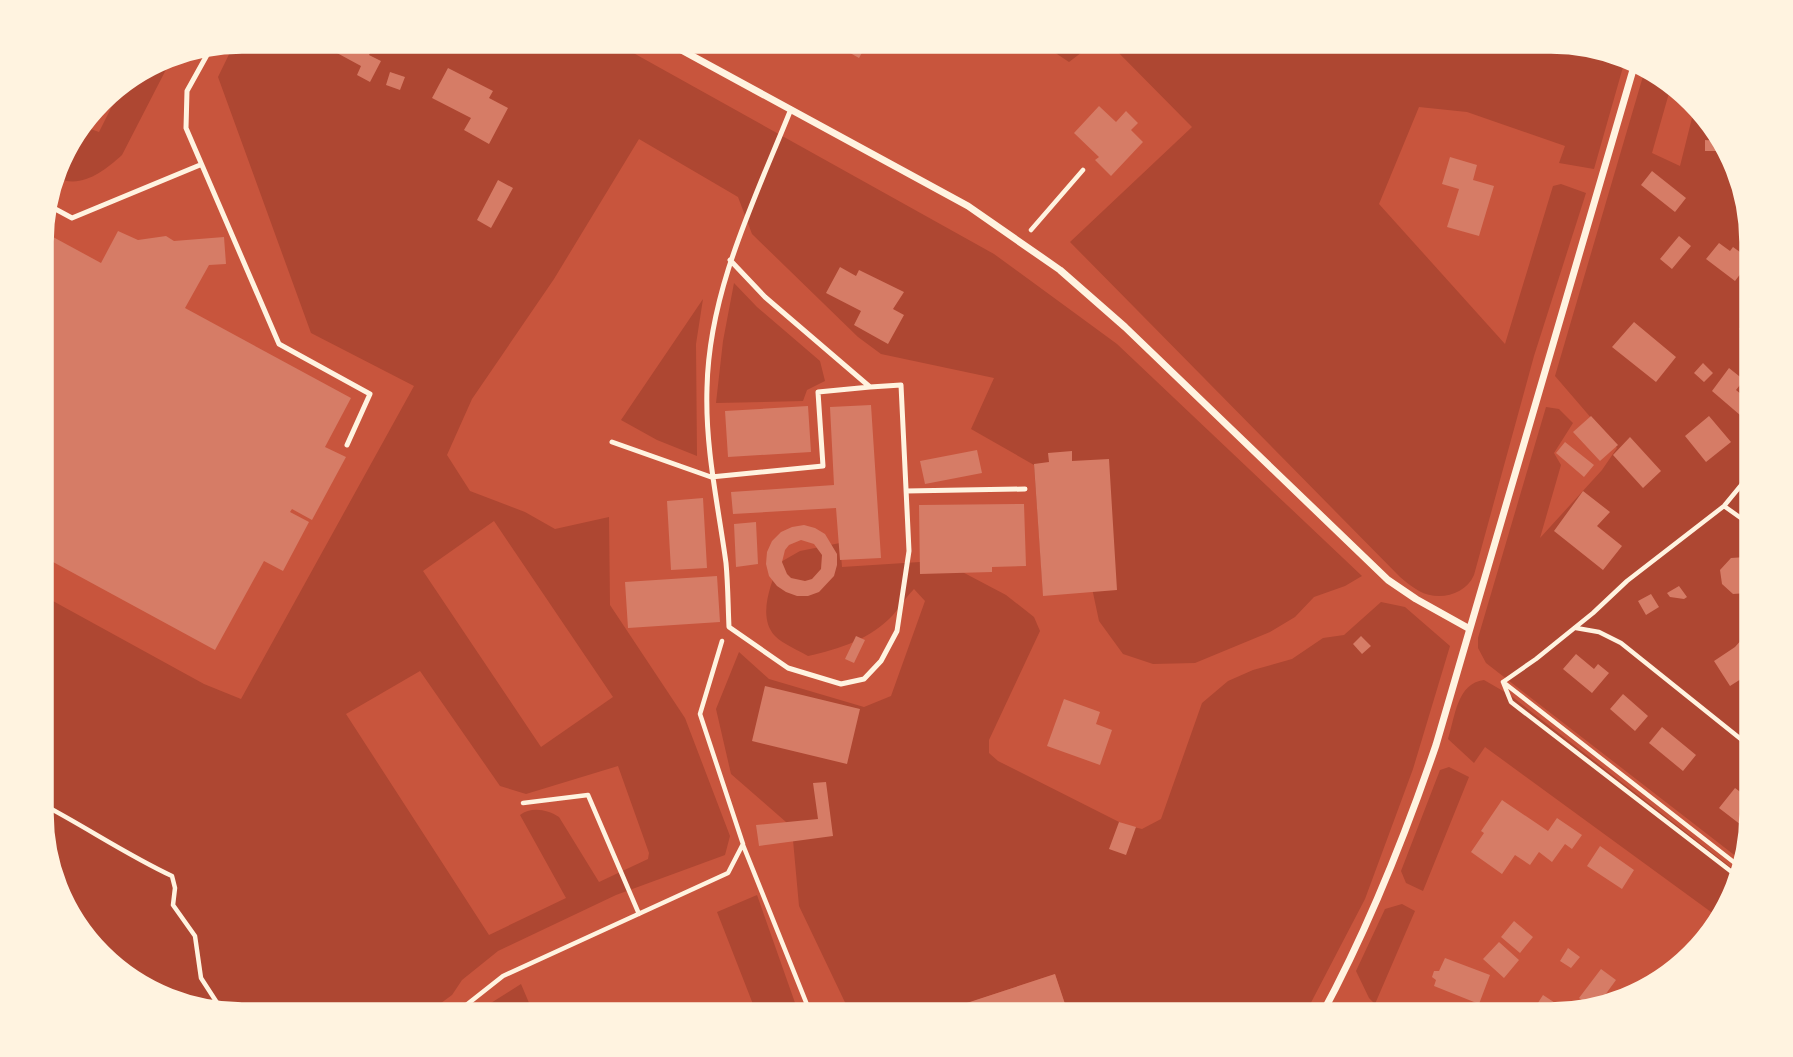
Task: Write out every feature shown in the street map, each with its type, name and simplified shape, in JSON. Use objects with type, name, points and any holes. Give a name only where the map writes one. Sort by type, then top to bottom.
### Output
[{"type":"street","points":[[685,52],[968,206],[1060,270],[1125,327],[1379,572],[1416,599],[1468,628]]},
{"type":"street","points":[[1327,1004],[1375,907],[1411,820],[1436,746],[1468,628],[1632,72]]},
{"type":"lane","points":[[206,56],[187,91],[186,128],[279,344],[370,394],[347,445]]},
{"type":"lane","points":[[612,442],[711,477],[823,466],[818,392],[901,385],[909,551],[897,631],[881,661],[864,679],[841,684],[788,668],[729,627],[726,565],[711,477],[707,421],[710,346],[730,260],[791,109]]},
{"type":"lane","points":[[56,209],[72,218],[200,165]]},
{"type":"lane","points":[[730,260],[765,296],[870,387]]},
{"type":"lane","points":[[906,491],[1025,489]]},
{"type":"path","points":[[1038,222],[1083,170]]},
{"type":"path","points":[[1503,682],[1536,659],[1627,581],[1724,506],[1740,487]]},
{"type":"path","points":[[1724,506],[1740,517]]},
{"type":"path","points":[[729,627],[718,650],[700,714],[743,844],[807,1004]]},
{"type":"path","points":[[1575,627],[1599,632],[1621,643],[1740,738]]},
{"type":"path","points":[[1503,682],[1734,862]]},
{"type":"path","points":[[1503,682],[1511,702],[1731,871]]},
{"type":"path","points":[[523,803],[589,795],[639,914]]},
{"type":"path","points":[[52,809],[137,860],[172,876],[175,888],[173,905],[195,936],[201,978],[217,1003]]},
{"type":"path","points":[[472,1004],[503,976],[728,873],[743,844]]},
{"type":"shaded area","points":[[243,52],[632,52],[994,254],[1117,344],[1362,576],[1345,586],[1314,597],[1295,617],[1270,632],[1195,663],[1153,664],[1123,654],[1099,621],[1092,588],[1043,592],[1034,465],[971,429],[994,378],[881,354],[858,337],[752,234],[738,197],[639,139],[554,279],[472,399],[447,455],[470,491],[525,512],[555,529],[609,517],[610,605],[685,718],[730,836],[725,855],[616,895],[498,951],[462,980],[452,995],[440,1004],[218,1003],[170,990],[148,979],[108,949],[85,920],[63,875],[56,851],[52,814],[52,600],[204,684],[241,699],[414,386],[311,333],[218,77],[230,53]],"holes":[[[494,521],[613,697],[541,747],[423,571]],[[420,671],[500,786],[526,794],[618,766],[649,853],[648,859],[599,882],[559,817],[540,810],[525,812],[520,815],[566,898],[489,935],[346,714]]]},
{"type":"shaded area","points":[[1054,52],[1082,52],[1069,62]]},
{"type":"shaded area","points":[[1118,52],[1550,52],[1575,54],[1623,67],[1594,169],[1559,163],[1565,146],[1467,112],[1419,107],[1379,204],[1505,344],[1553,186],[1561,184],[1586,193],[1534,356],[1474,575],[1464,588],[1450,595],[1434,596],[1419,591],[1400,577],[1070,242],[1192,127]]},
{"type":"shaded area","points":[[166,69],[122,155],[90,178],[64,180],[72,159],[91,129],[99,132],[117,100],[148,78]]},
{"type":"shaded area","points":[[1643,77],[1669,94],[1652,153],[1680,166],[1692,117],[1715,148],[1726,170],[1737,206],[1740,230],[1740,827],[1736,856],[1486,663],[1478,648],[1478,638],[1546,407],[1559,409],[1573,423],[1554,453],[1561,465],[1540,538],[1602,470],[1617,448],[1555,376]]},
{"type":"shaded area","points":[[734,283],[757,307],[820,361],[825,381],[807,390],[803,401],[716,403],[723,341]]},
{"type":"shaded area","points":[[703,299],[696,344],[697,456],[657,440],[621,420]]},
{"type":"shaded area","points":[[840,543],[842,567],[920,562],[951,566],[1006,595],[1034,617],[1040,631],[989,740],[989,753],[998,761],[1125,825],[1142,829],[1161,819],[1202,703],[1228,681],[1253,670],[1292,659],[1323,638],[1344,635],[1381,602],[1405,607],[1450,646],[1413,769],[1365,899],[1310,1004],[1065,1004],[1055,974],[965,1004],[846,1004],[799,906],[793,840],[786,822],[731,774],[716,709],[739,652],[769,679],[864,707],[891,696],[925,601],[914,589],[893,615],[875,631],[854,642],[808,656],[775,636],[767,620],[766,610],[779,563],[800,551]]},
{"type":"shaded area","points":[[1484,680],[1510,695],[1732,868],[1712,913],[1485,747],[1474,763],[1448,739],[1458,702],[1475,682]]},
{"type":"shaded area","points":[[1449,767],[1469,777],[1423,891],[1406,883],[1401,871],[1440,770]]},
{"type":"shaded area","points":[[757,895],[795,1004],[753,1004],[717,912]]},
{"type":"shaded area","points":[[1402,904],[1415,911],[1375,1004],[1369,998],[1356,971],[1385,909]]},
{"type":"shaded area","points":[[521,984],[529,1004],[489,1004]]},
{"type":"building","points":[[335,52],[371,52],[369,55],[381,61],[370,82],[357,75],[361,66]]},
{"type":"building","points":[[848,52],[862,52],[859,58]]},
{"type":"building","points":[[448,68],[493,91],[489,98],[508,108],[489,144],[464,130],[471,118],[432,98]]},
{"type":"building","points":[[390,72],[405,77],[400,90],[386,85]]},
{"type":"building","points":[[1099,106],[1116,122],[1126,111],[1138,123],[1131,130],[1143,142],[1111,176],[1095,160],[1099,157],[1074,133]]},
{"type":"building","points":[[1705,140],[1710,140],[1716,151],[1705,151]]},
{"type":"building","points":[[1450,157],[1477,165],[1473,180],[1494,186],[1479,236],[1447,227],[1459,189],[1442,184]]},
{"type":"building","points":[[1652,171],[1686,198],[1675,212],[1641,185]]},
{"type":"building","points":[[498,180],[513,188],[491,228],[477,220]]},
{"type":"building","points":[[118,231],[138,240],[166,236],[174,241],[224,237],[226,264],[209,265],[185,308],[351,398],[325,447],[346,457],[312,520],[292,509],[290,512],[309,522],[283,571],[264,561],[215,650],[52,561],[53,237],[101,263]]},
{"type":"building","points":[[1679,236],[1691,246],[1672,269],[1660,259]]},
{"type":"building","points":[[1719,243],[1730,251],[1733,247],[1740,252],[1740,274],[1735,281],[1706,259]]},
{"type":"building","points":[[840,267],[856,276],[859,270],[904,292],[893,309],[904,315],[888,344],[854,325],[861,311],[826,293]]},
{"type":"building","points":[[1634,322],[1676,357],[1656,382],[1612,347]]},
{"type":"building","points":[[1703,363],[1713,373],[1704,382],[1694,373]]},
{"type":"building","points":[[1729,368],[1740,377],[1740,385],[1736,390],[1740,393],[1740,415],[1712,391]]},
{"type":"building","points":[[871,405],[881,558],[840,560],[836,508],[733,514],[731,492],[834,485],[830,407]]},
{"type":"building","points":[[808,406],[811,452],[728,457],[725,411]]},
{"type":"building","points":[[1591,416],[1618,445],[1600,461],[1573,432]]},
{"type":"building","points":[[1709,416],[1731,442],[1706,462],[1685,436]]},
{"type":"building","points":[[1630,437],[1661,471],[1643,488],[1613,455]]},
{"type":"building","points":[[1565,442],[1594,465],[1584,477],[1556,453]]},
{"type":"building","points":[[977,450],[982,473],[925,484],[920,461]]},
{"type":"building","points":[[1072,451],[1072,461],[1109,459],[1117,590],[1043,596],[1034,464],[1049,462],[1048,453]]},
{"type":"building","points":[[1583,491],[1610,512],[1597,526],[1622,546],[1603,570],[1554,531]]},
{"type":"building","points":[[703,498],[707,568],[671,570],[667,501]]},
{"type":"building","points":[[1024,504],[1026,566],[992,567],[992,572],[920,574],[919,505]]},
{"type":"building","points":[[756,522],[758,564],[736,567],[734,524]]},
{"type":"building","points":[[804,525],[825,534],[837,554],[834,576],[819,592],[808,596],[797,596],[777,586],[769,576],[766,564],[772,541],[781,532]],"holes":[[[801,540],[814,544],[822,555],[821,569],[812,579],[805,581],[791,578],[782,562],[785,550],[789,545]]]},
{"type":"building","points":[[1740,557],[1740,594],[1733,594],[1722,584],[1720,570],[1731,558]]},
{"type":"building","points":[[717,576],[720,622],[628,628],[625,582]]},
{"type":"building","points":[[1679,586],[1687,597],[1670,597],[1667,593]]},
{"type":"building","points":[[1651,594],[1659,607],[1646,615],[1638,601]]},
{"type":"building","points":[[856,636],[865,640],[854,663],[845,659]]},
{"type":"building","points":[[1361,636],[1371,646],[1362,654],[1353,644]]},
{"type":"building","points":[[1740,641],[1740,680],[1730,686],[1714,661]]},
{"type":"building","points":[[1576,654],[1594,669],[1598,664],[1609,673],[1592,693],[1563,669]]},
{"type":"building","points":[[765,686],[860,709],[847,764],[752,741]]},
{"type":"building","points":[[1623,694],[1648,716],[1635,731],[1610,709]]},
{"type":"building","points":[[1064,699],[1100,712],[1096,724],[1112,730],[1100,765],[1047,746]]},
{"type":"building","points":[[1662,727],[1696,755],[1683,771],[1649,743]]},
{"type":"building","points":[[826,782],[833,836],[759,846],[756,825],[818,819],[813,783]]},
{"type":"building","points":[[1735,788],[1740,792],[1740,824],[1719,808]]},
{"type":"building","points":[[1502,800],[1548,831],[1557,818],[1582,835],[1572,849],[1565,844],[1552,862],[1539,852],[1530,865],[1515,855],[1502,874],[1471,852],[1484,833],[1481,831]]},
{"type":"building","points":[[1119,822],[1136,827],[1126,855],[1109,849]]},
{"type":"building","points":[[1600,846],[1634,870],[1622,889],[1587,866]]},
{"type":"building","points":[[1514,921],[1533,937],[1520,953],[1501,937]]},
{"type":"building","points":[[1499,942],[1519,960],[1504,978],[1483,959]]},
{"type":"building","points":[[1568,948],[1580,957],[1571,968],[1560,961]]},
{"type":"building","points":[[1445,958],[1490,975],[1479,1004],[1434,986],[1434,971],[1439,971]]},
{"type":"building","points":[[1601,969],[1616,980],[1604,996],[1584,1001],[1579,998]]},
{"type":"building","points":[[1055,974],[1065,1004],[964,1004]]},
{"type":"building","points":[[1543,995],[1557,1004],[1537,1004]]}]
